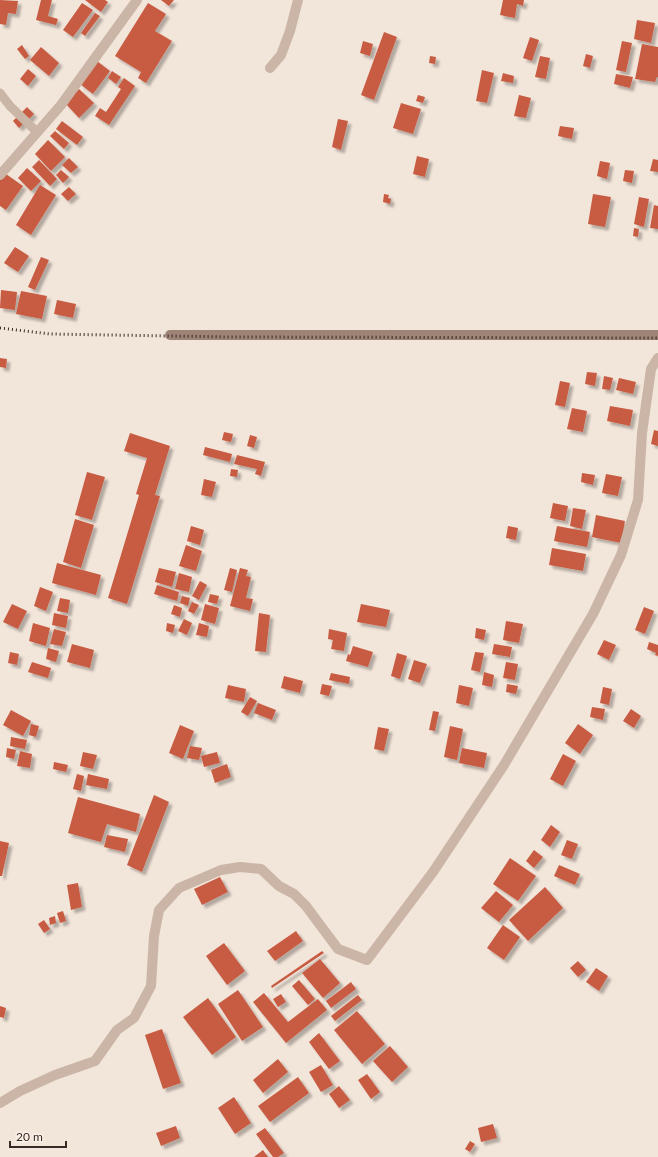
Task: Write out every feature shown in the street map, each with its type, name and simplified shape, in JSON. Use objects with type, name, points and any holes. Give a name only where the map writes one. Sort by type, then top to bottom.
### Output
[{"type":"main road","points":[[170,336],[658,335]]},
{"type":"street","points":[[0,175],[61,105],[137,0]]},
{"type":"street","points":[[270,68],[281,55],[290,31],[298,0]]},
{"type":"street","points":[[0,1103],[20,1091],[56,1075],[96,1061],[117,1030],[134,1018],[151,986],[154,936],[159,910],[179,888],[221,870],[240,867],[261,869],[280,886],[294,894],[306,906],[338,949],[367,960],[433,872],[504,765],[593,614],[621,555],[638,500],[642,433],[650,369],[658,358]]},
{"type":"lane","points":[[0,93],[10,106],[37,132]]},
{"type":"building","points":[[0,0],[18,1],[16,14],[8,13],[6,25],[0,24]]},
{"type":"building","points":[[41,0],[52,0],[48,16],[58,19],[56,25],[36,20]]},
{"type":"building","points":[[85,0],[105,0],[108,2],[101,12]]},
{"type":"building","points":[[161,0],[174,0],[169,6]]},
{"type":"building","points":[[503,0],[524,0],[523,6],[517,4],[515,18],[500,15]]},
{"type":"building","points":[[82,3],[93,10],[73,37],[63,30]]},
{"type":"building","points":[[148,3],[166,14],[155,31],[172,41],[146,83],[138,78],[141,72],[115,56]]},
{"type":"building","points":[[95,13],[100,16],[85,36],[81,33]]},
{"type":"building","points":[[637,20],[655,23],[651,43],[634,39]]},
{"type":"building","points":[[384,32],[397,37],[374,100],[361,95]]},
{"type":"building","points":[[530,37],[539,40],[532,61],[523,58]]},
{"type":"building","points":[[363,41],[373,44],[370,56],[360,53]]},
{"type":"building","points":[[622,41],[632,43],[626,72],[616,70]]},
{"type":"building","points":[[642,44],[658,47],[658,77],[655,82],[635,79]]},
{"type":"building","points":[[22,45],[29,56],[25,59],[17,49]]},
{"type":"building","points":[[41,47],[59,63],[49,76],[30,60]]},
{"type":"building","points":[[586,54],[593,56],[590,68],[583,66]]},
{"type":"building","points":[[430,56],[436,57],[435,64],[429,63]]},
{"type":"building","points":[[540,56],[550,58],[546,79],[535,77]]},
{"type":"building","points":[[97,61],[110,71],[93,94],[80,84]]},
{"type":"building","points":[[28,69],[36,76],[28,86],[20,79]]},
{"type":"building","points":[[482,70],[494,73],[487,103],[476,101]]},
{"type":"building","points":[[112,71],[121,77],[116,84],[108,78]]},
{"type":"building","points":[[503,73],[514,76],[513,83],[501,81]]},
{"type":"building","points":[[616,74],[633,77],[630,88],[614,84]]},
{"type":"building","points":[[124,78],[135,86],[109,125],[95,116],[100,108],[106,112],[121,89],[118,87]]},
{"type":"building","points":[[79,89],[94,103],[79,118],[65,103]]},
{"type":"building","points":[[418,95],[425,97],[423,103],[416,101]]},
{"type":"building","points":[[519,95],[531,98],[526,118],[514,116]]},
{"type":"building","points":[[401,103],[421,109],[413,134],[393,128]]},
{"type":"building","points":[[27,107],[34,114],[27,121],[20,114]]},
{"type":"building","points":[[17,117],[24,123],[19,128],[13,121]]},
{"type":"building","points":[[338,119],[348,121],[341,150],[332,147]]},
{"type":"building","points":[[62,121],[83,137],[77,145],[56,129]]},
{"type":"building","points":[[560,126],[574,128],[572,139],[558,136]]},
{"type":"building","points":[[55,131],[69,143],[64,149],[50,136]]},
{"type":"building","points":[[48,140],[65,157],[51,171],[35,154]]},
{"type":"building","points":[[417,156],[429,159],[425,177],[413,174]]},
{"type":"building","points":[[69,158],[78,167],[71,173],[62,165]]},
{"type":"building","points":[[653,159],[658,160],[658,172],[650,171]]},
{"type":"building","points":[[39,160],[57,179],[50,186],[32,167]]},
{"type":"building","points":[[600,161],[610,163],[607,179],[597,176]]},
{"type":"building","points":[[27,168],[41,181],[31,191],[18,178]]},
{"type":"building","points":[[61,170],[69,177],[63,183],[56,175]]},
{"type":"building","points":[[625,170],[634,171],[632,183],[623,181]]},
{"type":"building","points":[[3,172],[23,186],[6,210],[0,206],[0,176]]},
{"type":"building","points":[[40,185],[56,195],[31,235],[16,225]]},
{"type":"building","points":[[69,187],[76,194],[68,201],[61,194]]},
{"type":"building","points":[[384,194],[389,195],[388,198],[391,199],[390,204],[383,202]]},
{"type":"building","points":[[593,194],[611,197],[605,227],[588,224]]},
{"type":"building","points":[[639,197],[649,199],[644,227],[634,224]]},
{"type":"building","points":[[654,205],[658,206],[658,229],[650,228]]},
{"type":"building","points":[[634,228],[639,229],[638,237],[633,236]]},
{"type":"building","points":[[15,247],[29,256],[18,272],[4,263]]},
{"type":"building","points":[[41,257],[49,260],[35,290],[28,287]]},
{"type":"building","points":[[1,290],[17,292],[15,310],[0,308]]},
{"type":"building","points":[[21,291],[47,296],[42,319],[16,314]]},
{"type":"building","points":[[57,300],[76,304],[73,318],[54,314]]},
{"type":"building","points":[[0,358],[7,359],[6,368],[0,367]]},
{"type":"building","points":[[587,372],[597,373],[595,386],[585,384]]},
{"type":"building","points":[[604,376],[613,378],[610,390],[602,389]]},
{"type":"building","points":[[619,378],[636,382],[633,394],[616,390]]},
{"type":"building","points":[[560,381],[570,383],[565,407],[555,405]]},
{"type":"building","points":[[610,406],[633,410],[630,426],[607,421]]},
{"type":"building","points":[[572,408],[587,411],[583,432],[567,429]]},
{"type":"building","points":[[654,430],[658,431],[658,446],[651,444]]},
{"type":"building","points":[[224,432],[233,434],[231,442],[222,440]]},
{"type":"building","points":[[130,433],[170,446],[155,495],[160,496],[127,604],[108,598],[139,495],[136,494],[147,458],[124,451]]},
{"type":"building","points":[[250,435],[257,437],[254,448],[247,446]]},
{"type":"building","points":[[205,447],[232,454],[230,462],[203,455]]},
{"type":"building","points":[[237,455],[265,462],[261,476],[255,474],[257,469],[234,464]]},
{"type":"building","points":[[231,469],[238,470],[237,477],[230,476]]},
{"type":"building","points":[[87,472],[105,477],[92,520],[75,515]]},
{"type":"building","points":[[582,473],[595,475],[593,485],[581,482]]},
{"type":"building","points":[[606,474],[622,477],[618,496],[602,493]]},
{"type":"building","points":[[204,479],[216,482],[212,497],[201,495]]},
{"type":"building","points":[[553,503],[568,506],[565,521],[550,518]]},
{"type":"building","points":[[573,508],[586,510],[582,529],[570,526]]},
{"type":"building","points":[[596,515],[625,521],[621,543],[592,537]]},
{"type":"building","points":[[75,519],[94,525],[81,568],[63,562]]},
{"type":"building","points":[[191,526],[204,530],[200,545],[187,541]]},
{"type":"building","points":[[508,526],[518,528],[516,540],[506,538]]},
{"type":"building","points":[[557,526],[590,532],[587,547],[554,541]]},
{"type":"building","points":[[186,545],[202,551],[196,571],[179,566]]},
{"type":"building","points":[[552,548],[586,554],[583,571],[549,565]]},
{"type":"building","points":[[57,563],[101,575],[96,595],[52,583]]},
{"type":"building","points":[[159,568],[176,572],[172,587],[155,582]]},
{"type":"building","points":[[230,568],[237,570],[232,592],[224,590]]},
{"type":"building","points":[[240,568],[248,570],[246,576],[251,577],[246,598],[253,599],[250,611],[230,606]]},
{"type":"building","points":[[179,573],[192,577],[189,592],[175,589]]},
{"type":"building","points":[[200,581],[207,585],[199,600],[192,596]]},
{"type":"building","points":[[157,585],[179,592],[177,601],[154,594]]},
{"type":"building","points":[[40,587],[53,592],[46,611],[34,606]]},
{"type":"building","points":[[210,594],[219,596],[217,604],[208,602]]},
{"type":"building","points":[[182,596],[190,598],[188,606],[180,603]]},
{"type":"building","points":[[60,598],[70,600],[68,613],[57,611]]},
{"type":"building","points":[[192,602],[199,605],[194,614],[188,611]]},
{"type":"building","points":[[12,604],[27,611],[18,629],[3,622]]},
{"type":"building","points":[[205,604],[219,608],[215,624],[201,620]]},
{"type":"building","points":[[361,604],[390,610],[386,627],[357,622]]},
{"type":"building","points":[[174,605],[182,608],[180,617],[171,614]]},
{"type":"building","points":[[644,607],[654,611],[645,634],[635,630]]},
{"type":"building","points":[[54,613],[68,616],[66,628],[52,625]]},
{"type":"building","points":[[259,613],[270,615],[266,652],[255,651]]},
{"type":"building","points":[[184,619],[192,623],[187,635],[178,631]]},
{"type":"building","points":[[506,621],[523,624],[519,643],[503,640]]},
{"type":"building","points":[[33,623],[50,628],[46,646],[29,641]]},
{"type":"building","points":[[167,623],[175,625],[173,633],[166,631]]},
{"type":"building","points":[[199,623],[209,626],[207,637],[196,635]]},
{"type":"building","points":[[476,628],[486,630],[484,640],[475,638]]},
{"type":"building","points":[[54,629],[66,632],[62,646],[50,644]]},
{"type":"building","points":[[329,629],[347,633],[344,651],[331,649],[333,640],[328,639]]},
{"type":"building","points":[[604,640],[616,645],[609,660],[597,654]]},
{"type":"building","points":[[649,642],[658,645],[658,656],[655,655],[656,653],[647,649]]},
{"type":"building","points":[[72,644],[94,650],[90,668],[67,662]]},
{"type":"building","points":[[494,644],[512,647],[510,657],[492,654]]},
{"type":"building","points":[[353,646],[373,652],[368,667],[346,661]]},
{"type":"building","points":[[48,648],[59,651],[56,662],[46,659]]},
{"type":"building","points":[[10,652],[19,654],[17,665],[8,663]]},
{"type":"building","points":[[475,652],[484,653],[480,672],[471,670]]},
{"type":"building","points":[[397,653],[407,656],[400,679],[391,676]]},
{"type":"building","points":[[414,660],[427,664],[420,683],[408,679]]},
{"type":"building","points":[[32,662],[51,668],[48,678],[28,672]]},
{"type":"building","points":[[506,662],[518,664],[515,680],[503,678]]},
{"type":"building","points":[[484,672],[494,675],[492,687],[482,685]]},
{"type":"building","points":[[331,673],[350,677],[349,684],[329,680]]},
{"type":"building","points":[[284,676],[303,681],[300,693],[281,688]]},
{"type":"building","points":[[322,684],[332,686],[329,696],[320,694]]},
{"type":"building","points":[[507,684],[518,686],[516,694],[506,692]]},
{"type":"building","points":[[228,685],[246,689],[244,702],[225,698]]},
{"type":"building","points":[[459,685],[473,688],[469,706],[456,703]]},
{"type":"building","points":[[603,687],[612,689],[609,705],[600,703]]},
{"type":"building","points":[[250,697],[257,701],[248,716],[241,712]]},
{"type":"building","points":[[258,703],[276,710],[272,720],[254,713]]},
{"type":"building","points":[[592,707],[605,709],[603,720],[590,717]]},
{"type":"building","points":[[631,709],[641,716],[634,728],[623,721]]},
{"type":"building","points":[[11,710],[31,721],[23,736],[3,725]]},
{"type":"building","points":[[433,711],[439,712],[435,731],[429,730]]},
{"type":"building","points":[[31,724],[39,726],[36,737],[29,735]]},
{"type":"building","points":[[578,724],[593,735],[580,754],[565,743]]},
{"type":"building","points":[[180,725],[194,731],[183,759],[169,753]]},
{"type":"building","points":[[450,726],[463,729],[457,760],[444,757]]},
{"type":"building","points":[[378,727],[389,729],[384,751],[374,749]]},
{"type":"building","points":[[11,737],[27,740],[25,749],[10,746]]},
{"type":"building","points":[[190,746],[202,748],[199,760],[187,758]]},
{"type":"building","points":[[7,748],[16,750],[14,759],[6,757]]},
{"type":"building","points":[[462,748],[487,753],[484,768],[459,763]]},
{"type":"building","points":[[20,751],[32,754],[30,768],[17,766]]},
{"type":"building","points":[[83,752],[97,755],[93,769],[80,766]]},
{"type":"building","points":[[217,752],[220,763],[204,767],[201,756]]},
{"type":"building","points":[[563,754],[576,761],[563,786],[550,779]]},
{"type":"building","points":[[54,762],[68,765],[66,772],[53,769]]},
{"type":"building","points":[[227,764],[231,777],[215,783],[211,770]]},
{"type":"building","points":[[77,774],[84,776],[81,791],[73,789]]},
{"type":"building","points":[[88,774],[109,779],[107,789],[86,785]]},
{"type":"building","points":[[154,795],[169,802],[142,872],[127,865]]},
{"type":"building","points":[[78,797],[140,814],[136,832],[107,824],[101,842],[68,833]]},
{"type":"building","points":[[551,825],[560,832],[550,847],[541,840]]},
{"type":"building","points":[[107,835],[128,839],[125,852],[104,847]]},
{"type":"building","points":[[567,840],[578,844],[572,859],[561,855]]},
{"type":"building","points":[[0,841],[9,843],[2,876],[0,876]]},
{"type":"building","points":[[534,850],[543,857],[534,868],[526,861]]},
{"type":"building","points":[[510,858],[536,876],[518,901],[493,884]]},
{"type":"building","points":[[559,865],[580,874],[575,885],[554,876]]},
{"type":"building","points":[[220,877],[228,892],[202,905],[194,889]]},
{"type":"building","points":[[78,883],[82,907],[71,910],[67,885]]},
{"type":"building","points":[[545,887],[563,908],[528,941],[509,920]]},
{"type":"building","points":[[496,891],[513,905],[499,922],[481,908]]},
{"type":"building","points":[[63,911],[66,921],[60,923],[57,913]]},
{"type":"building","points":[[55,916],[56,923],[50,925],[49,918]]},
{"type":"building","points":[[44,920],[50,929],[44,933],[38,924]]},
{"type":"building","points":[[503,925],[520,937],[504,960],[487,948]]},
{"type":"building","points":[[296,931],[303,941],[275,961],[267,951]]},
{"type":"building","points":[[224,943],[245,971],[227,985],[206,956]]},
{"type":"building","points":[[322,951],[324,953],[272,988],[271,986]]},
{"type":"building","points":[[320,959],[340,983],[323,998],[302,973]]},
{"type":"building","points":[[578,961],[586,970],[578,977],[570,968]]},
{"type":"building","points":[[596,968],[608,976],[599,991],[586,982]]},
{"type":"building","points":[[299,980],[315,999],[308,1005],[292,986]]},
{"type":"building","points":[[351,982],[356,989],[331,1008],[326,1001]]},
{"type":"building","points":[[238,990],[263,1027],[242,1041],[218,1004]]},
{"type":"building","points":[[264,993],[288,1022],[318,999],[327,1010],[286,1043],[253,1002]]},
{"type":"building","points":[[281,994],[286,1002],[278,1007],[273,999]]},
{"type":"building","points":[[358,995],[362,1000],[335,1021],[331,1016]]},
{"type":"building","points":[[208,998],[236,1037],[212,1055],[183,1017]]},
{"type":"building","points":[[0,1006],[6,1008],[4,1018],[0,1017]]},
{"type":"building","points":[[357,1011],[385,1044],[362,1064],[334,1030]]},
{"type":"building","points":[[162,1029],[181,1083],[163,1089],[145,1035]]},
{"type":"building","points":[[319,1033],[340,1061],[329,1069],[309,1042]]},
{"type":"building","points":[[390,1046],[408,1067],[392,1082],[373,1061]]},
{"type":"building","points":[[278,1059],[288,1072],[263,1093],[253,1080]]},
{"type":"building","points":[[321,1065],[333,1085],[321,1092],[309,1072]]},
{"type":"building","points":[[367,1074],[380,1092],[371,1099],[358,1080]]},
{"type":"building","points":[[298,1077],[309,1093],[270,1122],[258,1106]]},
{"type":"building","points":[[339,1086],[350,1100],[339,1108],[329,1094]]},
{"type":"building","points":[[234,1097],[251,1123],[235,1134],[218,1108]]},
{"type":"building","points":[[493,1124],[497,1138],[481,1142],[478,1128]]},
{"type":"building","points":[[176,1126],[180,1138],[161,1146],[156,1133]]},
{"type":"building","points":[[265,1128],[284,1153],[278,1157],[273,1157],[256,1134]]},
{"type":"building","points":[[470,1141],[475,1144],[470,1152],[465,1149]]},
{"type":"building","points":[[263,1150],[268,1157],[254,1157]]},
{"type":"railway","points":[[0,328],[50,334],[231,337],[658,338]]}]
